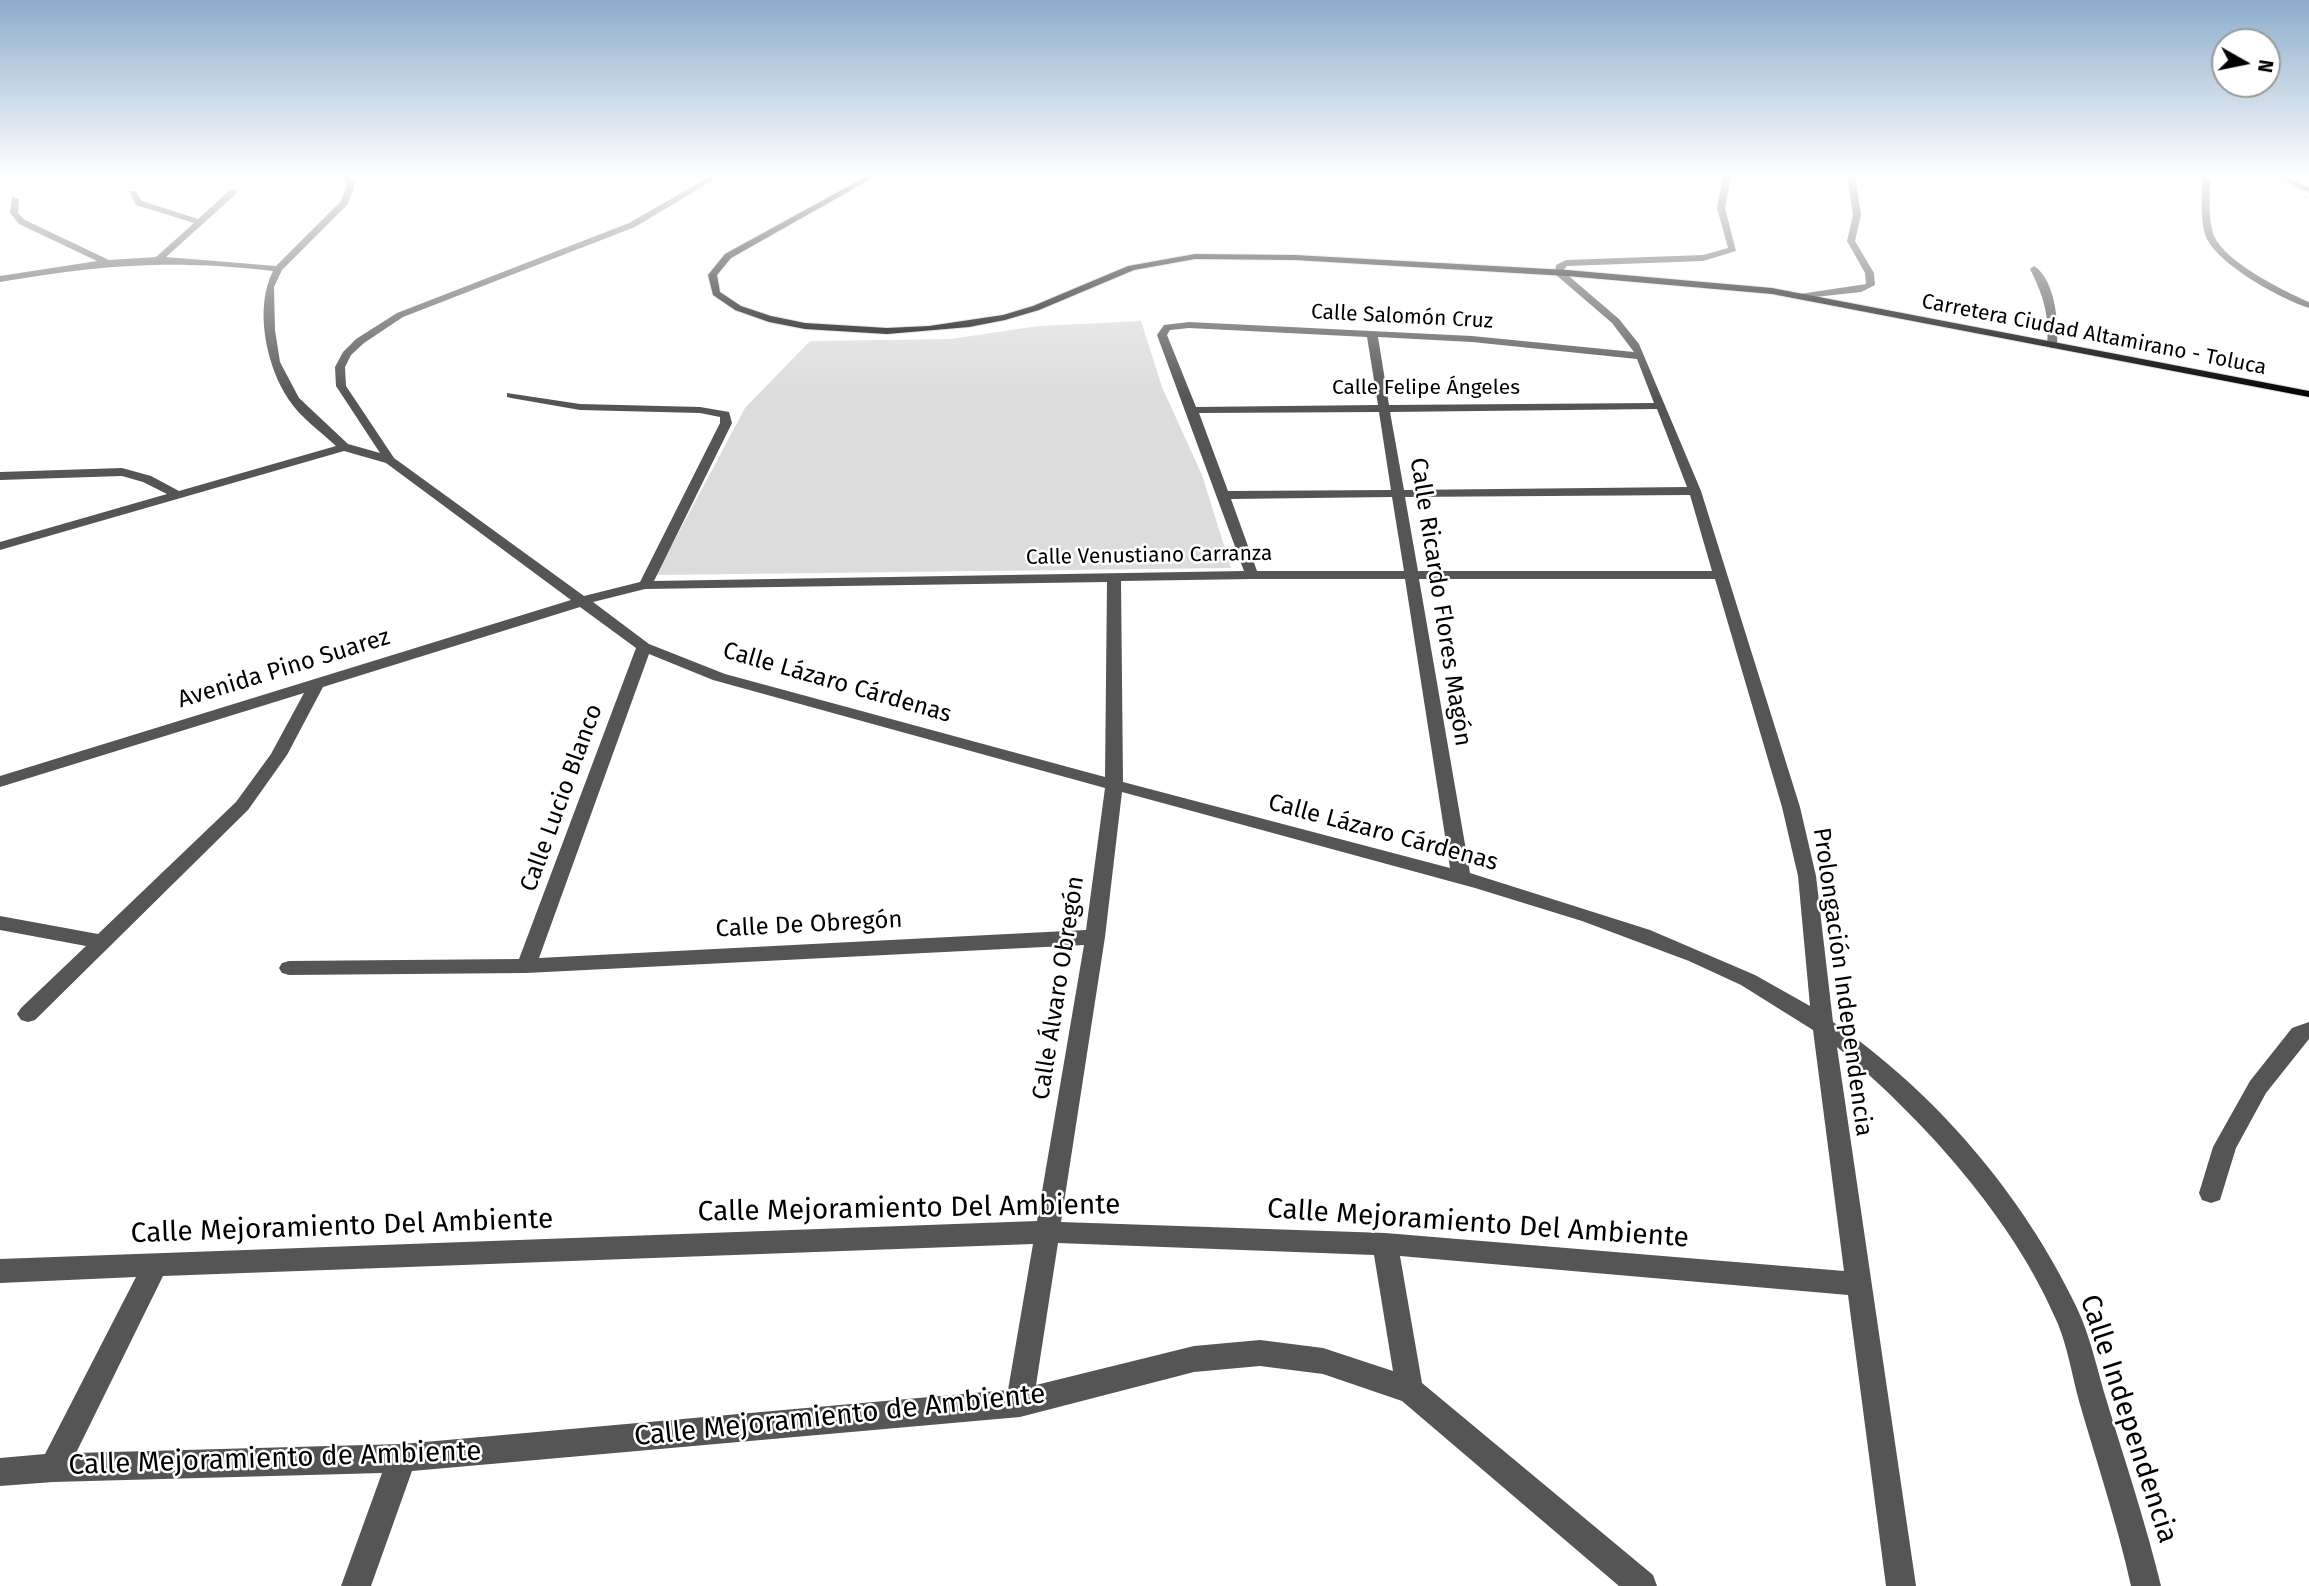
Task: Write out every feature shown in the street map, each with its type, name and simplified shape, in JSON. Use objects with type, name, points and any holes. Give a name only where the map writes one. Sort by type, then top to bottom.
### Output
[{"type":"main road","name":"Carretera Ciudad Altamirano - Toluca","points":[[739,250],[728,256],[712,275],[716,293],[737,308],[773,319],[811,326],[883,330],[937,328],[995,321],[1037,308],[1120,271],[1202,256],[1258,256],[1695,282],[1800,297],[2309,394]]},
{"type":"street","points":[[81,250],[109,263]]},
{"type":"street","points":[[158,260],[169,250]]},
{"type":"street","points":[[297,250],[278,269],[270,287],[270,330],[275,362],[294,400],[344,447],[390,460]]},
{"type":"street","name":"Calle Lázaro Cárdenas","points":[[568,250],[400,315],[360,341],[347,354],[340,367],[341,386],[390,460],[644,647],[719,677],[1461,878],[1653,938],[1751,981],[1824,1025]]},
{"type":"street","points":[[1558,272],[1560,265],[1566,263],[1703,258],[1729,250]]},
{"type":"street","points":[[1800,297],[1861,289],[1870,285],[1872,279],[1855,250]]},
{"type":"street","points":[[2222,250],[2263,283],[2309,305]]},
{"type":"street","points":[[0,279],[109,263],[158,260],[217,262],[278,269]]},
{"type":"street","points":[[2034,269],[2052,305],[2055,318],[2052,345]]},
{"type":"street","name":"Prolongación Independencia","points":[[1558,272],[1621,328],[1641,356],[1695,491],[1791,807],[1807,876],[1824,1025],[1901,1586]]},
{"type":"street","name":"Calle Salomón Cruz","points":[[1192,410],[1162,335],[1163,331],[1173,325],[1530,343],[1641,356]]},
{"type":"street","name":"Calle Ricardo Flores Magón","points":[[1372,334],[1400,492],[1411,576],[1461,878]]},
{"type":"street","points":[[511,396],[580,407],[699,410],[725,414],[726,424],[645,585]]},
{"type":"street","name":"Calle Felipe Ángeles","points":[[1192,410],[1660,406]]},
{"type":"street","points":[[1192,410],[1252,575]]},
{"type":"street","points":[[0,546],[344,447]]},
{"type":"street","points":[[0,476],[121,472],[147,479],[176,494]]},
{"type":"street","points":[[1221,495],[1695,491]]},
{"type":"street","name":"Calle Venustiano Carranza","points":[[582,602],[645,585],[1252,575],[1721,575]]},
{"type":"street","name":"Calle Álvaro Obregón","points":[[1020,1403],[1095,937],[1114,785],[1114,578]]},
{"type":"street","name":"Avenida Pino Suarez","points":[[0,782],[582,602]]},
{"type":"street","name":"Calle Lucio Blanco","points":[[526,965],[644,647]]},
{"type":"street","points":[[28,1014],[100,941],[242,806],[279,755],[318,682]]},
{"type":"street","points":[[0,923],[100,941]]},
{"type":"street","name":"Calle De Obregón","points":[[289,968],[526,965],[1095,937]]},
{"type":"street","name":"Calle Independencia","points":[[1824,1025],[1883,1073],[1959,1149],[2014,1220],[2068,1317],[2137,1542],[2146,1586]]},
{"type":"street","points":[[2211,1194],[2225,1147],[2258,1087],[2300,1034],[2309,1030]]},
{"type":"street","name":"Calle Mejoramiento Del Ambiente","points":[[0,1270],[1047,1232],[1385,1244],[1861,1284]]},
{"type":"street","points":[[1385,1244],[1410,1391]]},
{"type":"street","points":[[53,1468],[156,1265]]},
{"type":"street","name":"Calle Mejoramiento de Ambiente","points":[[0,1472],[53,1468],[402,1458],[1020,1403],[1194,1359],[1261,1353],[1323,1361],[1410,1391],[1642,1586]]},
{"type":"street","points":[[356,1586],[402,1458]]},
{"type":"shaded area","points":[[1141,321],[1162,387],[1202,475],[1231,568],[656,575],[745,408],[810,341],[951,339],[1038,326]]}]
